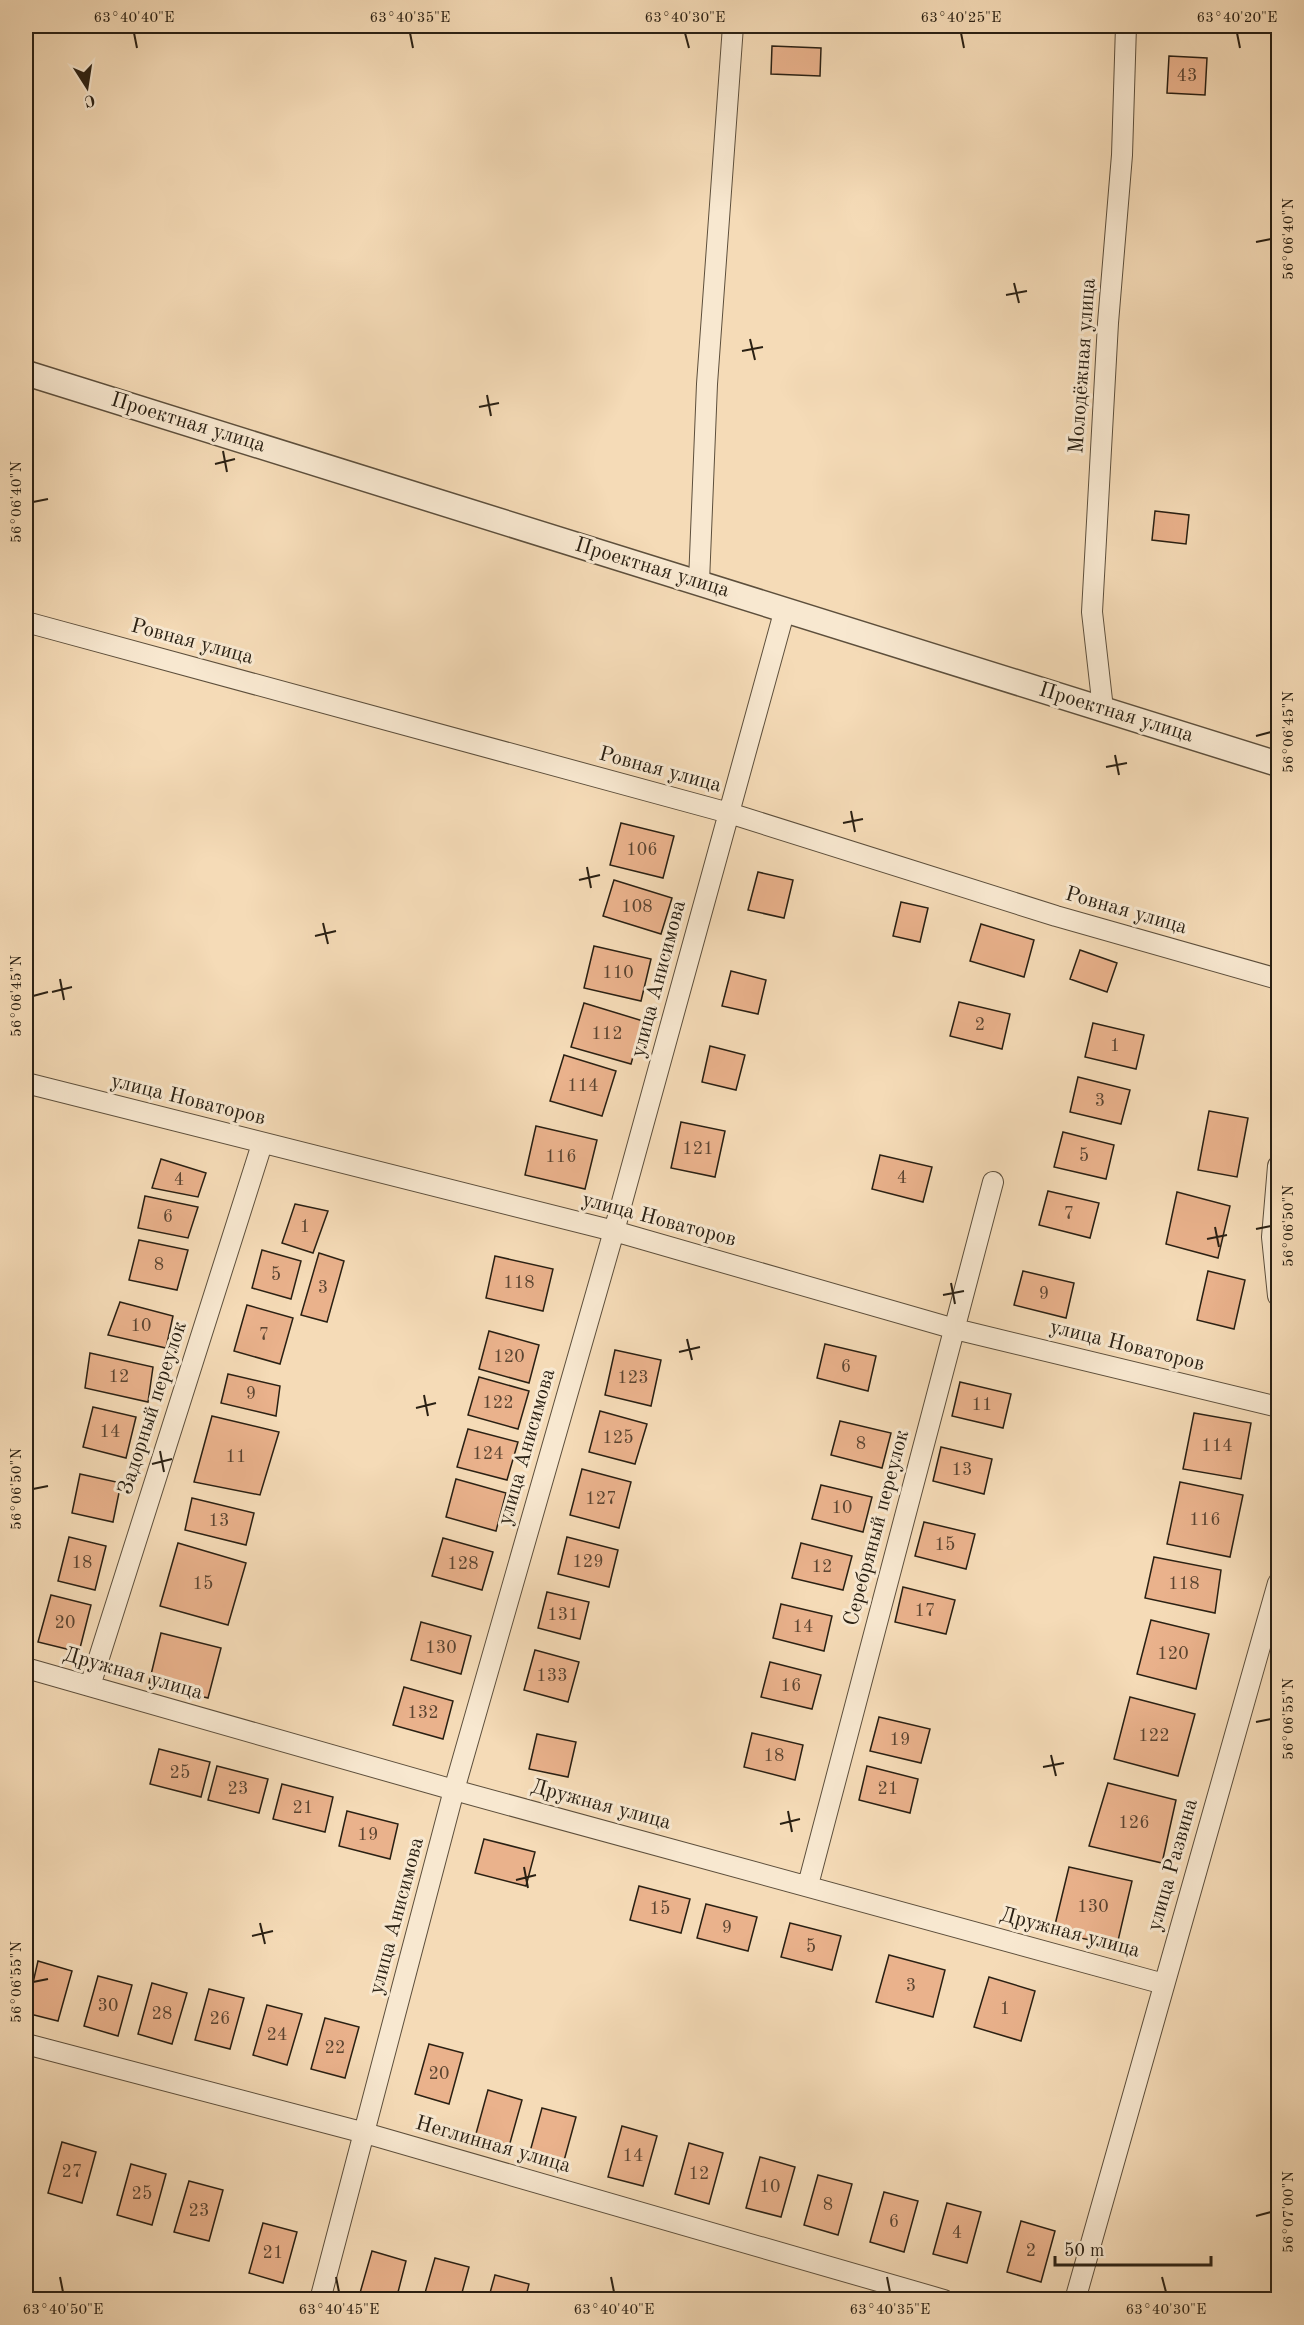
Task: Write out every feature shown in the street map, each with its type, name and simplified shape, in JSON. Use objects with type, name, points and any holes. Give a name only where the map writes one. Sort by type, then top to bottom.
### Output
[{"type":"street","points":[[699,582],[707,384],[733,26]]},
{"type":"street","name":"Молодёжная улица","points":[[1103,709],[1092,612],[1108,323],[1122,154],[1126,26]]},
{"type":"street","name":"Проектная улица","points":[[26,373],[1278,764]]},
{"type":"street","name":"улица Анисимова","points":[[320,2300],[454,1791],[614,1231],[785,609]]},
{"type":"street","name":"Ровная улица","points":[[26,622],[729,813],[1056,916],[1278,979]]},
{"type":"street","name":"улица Новаторов","points":[[26,1083],[614,1231],[955,1329],[1278,1407]]},
{"type":"street","name":"Задорный переулок","points":[[90,1686],[262,1144]]},
{"type":"street","points":[[1278,1166],[1272,1237],[1278,1296]]},
{"type":"street","name":"Серебряный переулок","points":[[808,1885],[993,1182]]},
{"type":"street","name":"улица Развина","points":[[1075,2300],[1278,1583]]},
{"type":"street","name":"Дружная улица","points":[[26,1668],[454,1791],[808,1885],[1164,1984]]},
{"type":"street","name":"Неглинная улица","points":[[26,2044],[365,2133],[944,2300]]},
{"type":"building","points":[[772,46],[821,48],[820,76],[771,74]]},
{"type":"building","points":[[1169,56],[1207,58],[1205,95],[1167,93]]},
{"type":"building","points":[[1155,511],[1189,515],[1186,544],[1152,540]]},
{"type":"building","points":[[621,823],[674,836],[663,878],[610,865]]},
{"type":"building","points":[[758,872],[793,880],[784,918],[748,910]]},
{"type":"building","points":[[614,880],[672,898],[661,934],[603,916]]},
{"type":"building","points":[[901,902],[928,908],[920,942],[893,936]]},
{"type":"building","points":[[981,924],[1034,940],[1024,977],[970,961]]},
{"type":"building","points":[[594,946],[651,959],[641,1001],[584,988]]},
{"type":"building","points":[[1080,950],[1117,963],[1107,992],[1070,979]]},
{"type":"building","points":[[731,971],[766,980],[758,1014],[722,1006]]},
{"type":"building","points":[[959,1002],[1010,1014],[1002,1049],[950,1036]]},
{"type":"building","points":[[584,1003],[643,1021],[631,1064],[571,1047]]},
{"type":"building","points":[[1093,1023],[1144,1035],[1136,1069],[1085,1057]]},
{"type":"building","points":[[710,1046],[745,1055],[736,1090],[702,1082]]},
{"type":"building","points":[[564,1055],[616,1071],[602,1116],[550,1101]]},
{"type":"building","points":[[1078,1077],[1130,1090],[1121,1124],[1070,1112]]},
{"type":"building","points":[[1209,1111],[1248,1118],[1237,1177],[1198,1170]]},
{"type":"building","points":[[681,1122],[725,1131],[715,1177],[671,1168]]},
{"type":"building","points":[[536,1126],[597,1140],[585,1189],[525,1175]]},
{"type":"building","points":[[1063,1132],[1114,1145],[1106,1179],[1054,1167]]},
{"type":"building","points":[[880,1155],[932,1167],[923,1202],[872,1189]]},
{"type":"building","points":[[161,1159],[206,1173],[198,1197],[152,1188]]},
{"type":"building","points":[[1048,1191],[1099,1203],[1090,1238],[1039,1225]]},
{"type":"building","points":[[1177,1192],[1230,1206],[1218,1258],[1166,1244]]},
{"type":"building","points":[[145,1196],[198,1207],[188,1238],[138,1228]]},
{"type":"building","points":[[295,1204],[328,1211],[313,1253],[282,1243]]},
{"type":"building","points":[[139,1240],[188,1250],[177,1290],[129,1280]]},
{"type":"building","points":[[262,1250],[301,1261],[291,1299],[252,1288]]},
{"type":"building","points":[[319,1253],[344,1261],[327,1322],[301,1315]]},
{"type":"building","points":[[495,1256],[553,1269],[543,1311],[486,1298]]},
{"type":"building","points":[[1023,1271],[1074,1283],[1066,1318],[1014,1305]]},
{"type":"building","points":[[1208,1271],[1245,1280],[1234,1329],[1197,1320]]},
{"type":"building","points":[[120,1302],[173,1316],[166,1348],[108,1335]]},
{"type":"building","points":[[247,1305],[293,1318],[280,1364],[234,1351]]},
{"type":"building","points":[[489,1331],[539,1345],[529,1383],[479,1369]]},
{"type":"building","points":[[825,1344],[876,1356],[868,1391],[817,1378]]},
{"type":"building","points":[[615,1350],[661,1360],[651,1406],[605,1395]]},
{"type":"building","points":[[90,1353],[153,1367],[148,1402],[85,1388]]},
{"type":"building","points":[[228,1374],[280,1386],[276,1416],[221,1403]]},
{"type":"building","points":[[479,1377],[529,1391],[518,1429],[468,1415]]},
{"type":"building","points":[[960,1382],[1011,1394],[1003,1428],[952,1416]]},
{"type":"building","points":[[93,1407],[136,1417],[126,1458],[83,1447]]},
{"type":"building","points":[[600,1411],[647,1424],[635,1464],[589,1452]]},
{"type":"building","points":[[1194,1413],[1251,1423],[1241,1479],[1183,1469]]},
{"type":"building","points":[[212,1416],[279,1432],[260,1495],[194,1482]]},
{"type":"building","points":[[840,1421],[891,1433],[882,1468],[831,1455]]},
{"type":"building","points":[[468,1429],[518,1442],[507,1480],[457,1467]]},
{"type":"building","points":[[941,1447],[992,1459],[984,1494],[933,1481]]},
{"type":"building","points":[[582,1469],[631,1482],[619,1528],[570,1515]]},
{"type":"building","points":[[80,1474],[121,1483],[113,1522],[72,1513]]},
{"type":"building","points":[[456,1479],[506,1493],[496,1531],[446,1517]]},
{"type":"building","points":[[1180,1482],[1243,1495],[1230,1557],[1167,1544]]},
{"type":"building","points":[[821,1485],[872,1497],[863,1532],[812,1519]]},
{"type":"building","points":[[192,1498],[254,1513],[246,1545],[185,1530]]},
{"type":"building","points":[[924,1522],[975,1534],[966,1569],[915,1556]]},
{"type":"building","points":[[69,1537],[106,1546],[95,1590],[58,1581]]},
{"type":"building","points":[[567,1537],[618,1550],[609,1587],[558,1574]]},
{"type":"building","points":[[443,1538],[493,1552],[482,1590],[432,1576]]},
{"type":"building","points":[[178,1543],[246,1563],[228,1625],[160,1606]]},
{"type":"building","points":[[801,1543],[852,1556],[843,1590],[792,1578]]},
{"type":"building","points":[[1154,1557],[1221,1570],[1215,1613],[1145,1598]]},
{"type":"building","points":[[903,1587],[955,1600],[946,1634],[895,1622]]},
{"type":"building","points":[[547,1592],[589,1602],[580,1639],[538,1628]]},
{"type":"building","points":[[51,1595],[91,1605],[79,1652],[38,1642]]},
{"type":"building","points":[[781,1604],[832,1616],[824,1651],[773,1638]]},
{"type":"building","points":[[1151,1620],[1209,1634],[1196,1689],[1137,1674]]},
{"type":"building","points":[[421,1622],[471,1636],[461,1674],[411,1660]]},
{"type":"building","points":[[161,1633],[221,1648],[208,1698],[149,1683]]},
{"type":"building","points":[[535,1650],[579,1662],[568,1702],[524,1690]]},
{"type":"building","points":[[770,1662],[821,1675],[812,1709],[761,1697]]},
{"type":"building","points":[[404,1687],[453,1701],[443,1739],[393,1725]]},
{"type":"building","points":[[1130,1697],[1195,1714],[1178,1776],[1114,1759]]},
{"type":"building","points":[[879,1717],[930,1729],[921,1763],[870,1751]]},
{"type":"building","points":[[752,1733],[803,1745],[795,1780],[744,1767]]},
{"type":"building","points":[[537,1734],[576,1742],[568,1777],[529,1769]]},
{"type":"building","points":[[159,1749],[210,1762],[201,1797],[150,1784]]},
{"type":"building","points":[[217,1766],[268,1779],[259,1813],[208,1800]]},
{"type":"building","points":[[867,1766],[918,1779],[910,1813],[859,1800]]},
{"type":"building","points":[[1108,1783],[1176,1800],[1162,1863],[1089,1846]]},
{"type":"building","points":[[282,1784],[333,1797],[325,1832],[273,1819]]},
{"type":"building","points":[[347,1811],[398,1824],[390,1859],[339,1846]]},
{"type":"building","points":[[484,1839],[535,1852],[526,1886],[475,1873]]},
{"type":"building","points":[[1069,1867],[1132,1881],[1117,1945],[1053,1933]]},
{"type":"building","points":[[639,1886],[690,1899],[681,1933],[630,1920]]},
{"type":"building","points":[[706,1904],[757,1917],[748,1951],[697,1938]]},
{"type":"building","points":[[790,1923],[841,1936],[832,1970],[781,1957]]},
{"type":"building","points":[[889,1955],[945,1970],[933,2017],[876,2002]]},
{"type":"building","points":[[38,1961],[72,1971],[58,2021],[26,2013]]},
{"type":"building","points":[[98,1976],[132,1985],[118,2036],[84,2026]]},
{"type":"building","points":[[989,1977],[1035,1991],[1021,2041],[974,2027]]},
{"type":"building","points":[[152,1983],[187,1993],[172,2044],[138,2034]]},
{"type":"building","points":[[209,1989],[244,1998],[230,2049],[195,2040]]},
{"type":"building","points":[[267,2005],[302,2014],[287,2065],[253,2055]]},
{"type":"building","points":[[325,2018],[359,2027],[345,2078],[311,2069]]},
{"type":"building","points":[[429,2044],[463,2053],[449,2104],[415,2094]]},
{"type":"building","points":[[488,2090],[522,2100],[508,2150],[474,2141]]},
{"type":"building","points":[[542,2108],[576,2117],[562,2168],[528,2159]]},
{"type":"building","points":[[622,2126],[657,2136],[643,2186],[608,2177]]},
{"type":"building","points":[[62,2142],[96,2152],[82,2203],[48,2193]]},
{"type":"building","points":[[689,2143],[723,2153],[709,2204],[675,2194]]},
{"type":"building","points":[[760,2157],[795,2167],[781,2217],[746,2208]]},
{"type":"building","points":[[131,2164],[166,2174],[152,2225],[117,2215]]},
{"type":"building","points":[[818,2175],[852,2184],[838,2235],[804,2225]]},
{"type":"building","points":[[189,2181],[223,2190],[209,2241],[174,2232]]},
{"type":"building","points":[[884,2192],[918,2201],[904,2252],[870,2242]]},
{"type":"building","points":[[947,2203],[981,2212],[967,2263],[933,2254]]},
{"type":"building","points":[[1021,2221],[1055,2231],[1041,2282],[1007,2272]]},
{"type":"building","points":[[263,2223],[297,2232],[283,2283],[249,2273]]},
{"type":"building","points":[[372,2251],[406,2261],[396,2300],[358,2300]]},
{"type":"building","points":[[435,2258],[469,2267],[460,2300],[423,2300]]},
{"type":"building","points":[[495,2275],[529,2284],[525,2300],[488,2300]]}]
